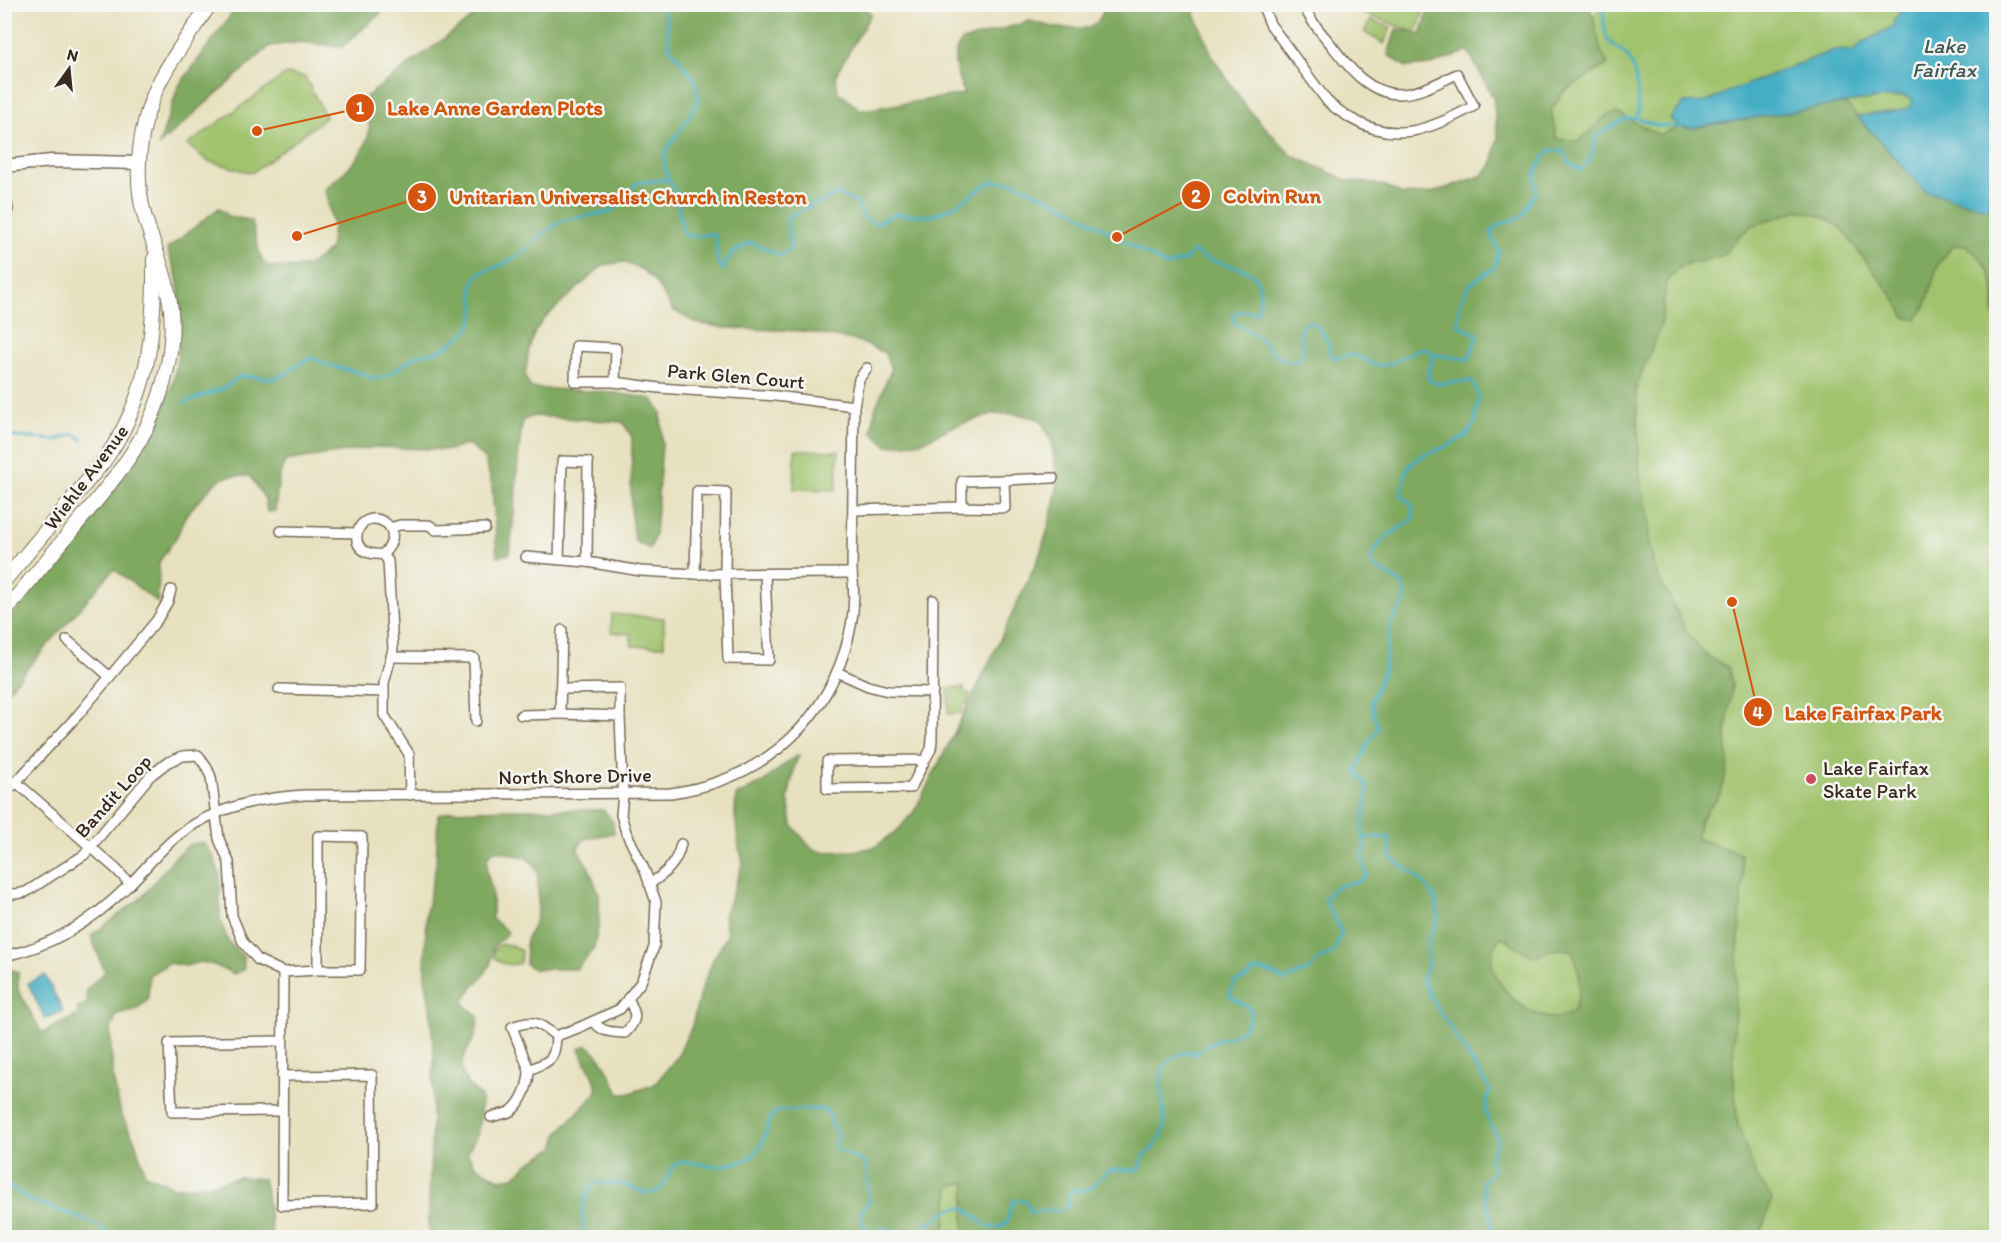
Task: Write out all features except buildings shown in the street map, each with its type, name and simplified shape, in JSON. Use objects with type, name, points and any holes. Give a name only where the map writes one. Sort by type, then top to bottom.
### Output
[{"type":"main road","name":"Wiehle Avenue","points":[[4,612],[120,471],[149,425],[158,403],[166,374],[171,336],[169,293],[142,204],[139,163],[146,120],[159,83],[210,4]]},
{"type":"main road","name":"Wiehle Avenue","points":[[4,581],[104,461],[128,421],[146,369],[152,337],[153,245]]},
{"type":"street","points":[[1262,4],[1270,24],[1327,101],[1335,109],[1361,124],[1391,133],[1405,133],[1421,130],[1474,106],[1457,74],[1414,92],[1403,94],[1384,92],[1371,85],[1350,69],[1312,21],[1303,4]]},
{"type":"street","points":[[4,166],[51,161],[139,163]]},
{"type":"street","points":[[4,186],[9,210]]},
{"type":"street","name":"Park Glen Court","points":[[615,382],[616,348],[576,346],[575,382],[615,382],[659,388],[776,396],[854,406]]},
{"type":"street","name":"North Shore Drive","points":[[4,956],[30,950],[69,933],[98,914],[177,837],[215,813],[248,801],[305,795],[671,793],[723,781],[754,766],[791,738],[820,705],[837,672],[848,642],[855,591],[852,573],[854,406],[859,379],[867,368]]},
{"type":"street","points":[[560,560],[562,461],[588,462],[587,562]]},
{"type":"street","points":[[962,507],[962,481],[1053,478]]},
{"type":"street","points":[[854,510],[1005,508],[1004,480]]},
{"type":"street","points":[[695,574],[697,491],[726,492],[725,574],[728,659],[769,660],[765,574]]},
{"type":"street","points":[[378,518],[387,523],[392,531],[392,540],[389,548],[383,554],[373,555],[364,551],[357,544],[357,533],[360,525],[369,519],[378,518]]},
{"type":"street","points":[[390,528],[400,525],[429,525],[436,530],[485,528]]},
{"type":"street","points":[[281,531],[357,533]]},
{"type":"street","points":[[383,554],[388,561],[393,649],[384,683],[384,715],[409,754],[410,795]]},
{"type":"street","points":[[526,556],[587,562],[641,571],[695,574],[852,573]]},
{"type":"street","points":[[4,795],[78,715],[157,620],[171,590]]},
{"type":"street","points":[[925,760],[827,761],[827,789],[911,788],[925,760],[930,749],[932,740],[933,600]]},
{"type":"street","points":[[560,714],[562,630]]},
{"type":"street","points":[[67,640],[109,676]]},
{"type":"street","points":[[392,657],[474,658],[476,721]]},
{"type":"street","points":[[837,672],[868,686],[888,691],[933,692]]},
{"type":"street","points":[[556,1036],[620,1009],[641,981],[654,947],[656,902],[621,815],[623,794],[620,688],[561,689]]},
{"type":"street","points":[[279,689],[384,692]]},
{"type":"street","points":[[521,716],[560,714],[620,716]]},
{"type":"street","name":"Bandit Loop","points":[[4,890],[17,894],[26,892],[84,855],[150,776],[168,762],[183,756],[198,755],[207,768],[211,777],[215,813]]},
{"type":"street","points":[[16,782],[116,869],[130,884]]},
{"type":"street","points":[[215,813],[219,839],[230,862],[232,916],[239,933],[243,942],[258,960],[283,972],[360,970],[362,837],[318,837],[318,970]]},
{"type":"street","points":[[649,884],[671,868],[678,856],[681,844]]},
{"type":"street","points":[[282,1076],[372,1075],[373,1203],[282,1205],[282,1076],[282,1041],[283,972]]},
{"type":"street","points":[[594,1021],[597,1027],[608,1032],[625,1033],[634,1024],[635,1012],[628,998]]},
{"type":"street","points":[[491,1117],[510,1112],[523,1096],[529,1082],[529,1070],[512,1027],[536,1022],[556,1036]]},
{"type":"street","points":[[529,1070],[549,1060],[555,1053],[556,1036]]},
{"type":"street","points":[[282,1041],[169,1043],[172,1112],[282,1111]]},
{"type":"green space","points":[[239,4],[390,5],[342,47],[301,42],[270,46],[159,145],[178,87]]},
{"type":"green space","points":[[1367,4],[1426,5],[1416,33],[1363,13]]},
{"type":"green space","points":[[489,5],[862,5],[871,14],[837,72],[836,79],[838,92],[861,110],[964,94],[955,67],[956,54],[962,41],[1030,21],[1057,28],[1089,28],[1098,21],[1107,5],[1191,5],[1214,60],[1247,108],[1291,155],[1346,180],[1387,186],[1402,195],[1431,193],[1481,176],[1492,165],[1498,137],[1493,97],[1468,51],[1431,65],[1406,67],[1388,55],[1396,29],[1421,35],[1430,5],[1590,5],[1601,51],[1608,64],[1563,92],[1551,110],[1557,139],[1579,141],[1607,115],[1618,113],[1659,135],[1680,127],[1691,128],[1845,103],[1925,191],[1982,207],[1996,208],[1996,318],[1991,276],[1982,261],[1966,245],[1953,246],[1941,260],[1927,301],[1916,320],[1905,317],[1897,302],[1842,229],[1824,217],[1798,210],[1752,226],[1738,237],[1725,254],[1682,265],[1666,282],[1661,326],[1636,387],[1640,476],[1649,517],[1649,543],[1655,570],[1688,634],[1708,657],[1728,667],[1732,684],[1726,734],[1728,765],[1721,793],[1700,820],[1696,838],[1741,854],[1743,878],[1733,1069],[1738,1126],[1755,1173],[1772,1199],[1762,1229],[1763,1237],[963,1237],[966,1182],[950,1186],[944,1237],[428,1237],[434,1054],[425,978],[426,912],[436,865],[438,815],[451,811],[510,809],[604,810],[613,822],[614,833],[584,839],[577,849],[589,868],[599,894],[599,925],[593,950],[576,969],[533,969],[526,964],[526,940],[538,910],[538,874],[534,864],[526,858],[496,850],[487,857],[487,873],[492,889],[492,919],[508,932],[494,946],[491,963],[464,1001],[466,1006],[478,1016],[477,1029],[464,1056],[463,1074],[481,1097],[477,1135],[467,1153],[476,1166],[499,1179],[514,1177],[530,1162],[554,1148],[559,1132],[597,1092],[593,1075],[579,1049],[587,1045],[598,1055],[619,1094],[628,1094],[655,1084],[677,1057],[692,1026],[700,993],[713,960],[727,935],[724,916],[743,860],[735,816],[736,796],[763,782],[799,755],[788,798],[792,825],[810,847],[820,852],[853,851],[875,847],[899,829],[915,810],[966,711],[1039,557],[1058,484],[1051,439],[1040,419],[1016,414],[992,414],[952,427],[922,442],[887,446],[872,432],[875,409],[891,370],[885,353],[858,341],[803,331],[726,328],[696,323],[673,310],[656,283],[643,270],[623,262],[603,265],[545,318],[535,331],[529,349],[525,376],[531,388],[609,392],[653,399],[661,413],[662,444],[655,535],[650,549],[635,541],[631,517],[632,437],[623,422],[535,416],[523,420],[509,554],[497,556],[492,484],[485,460],[469,444],[450,450],[376,447],[285,461],[279,477],[275,511],[267,512],[265,499],[250,476],[230,476],[221,479],[186,515],[177,536],[159,562],[158,603],[114,569],[5,694],[4,625],[132,466],[158,424],[174,379],[178,355],[179,292],[176,273],[167,249],[219,208],[230,217],[251,220],[260,255],[268,266],[285,268],[307,266],[313,263],[330,250],[333,226],[325,189],[355,161],[367,139],[368,114],[362,100]],"holes":[[[1500,937],[1527,954],[1537,957],[1554,950],[1573,951],[1580,981],[1574,1010],[1558,1017],[1542,1016],[1531,1012],[1511,996],[1502,986],[1492,965],[1494,948]]]},
{"type":"green space","points":[[1604,5],[1996,5],[1996,1237],[476,1238],[778,1085],[1093,455],[1442,629],[1511,93]]},
{"type":"green space","points":[[1371,20],[1391,28],[1384,44],[1364,32]]},
{"type":"green space","points":[[286,74],[305,77],[326,117],[252,173],[208,161],[187,145]]},
{"type":"green space","points":[[795,450],[839,451],[836,490],[794,489]]},
{"type":"green space","points":[[612,614],[664,618],[664,646],[632,646],[631,634],[611,632]]},
{"type":"green space","points":[[964,687],[964,693],[970,693],[967,703],[963,706],[961,713],[948,714],[948,688]]},
{"type":"green space","points":[[203,842],[213,856],[220,875],[220,919],[228,941],[243,957],[244,970],[234,974],[214,965],[200,962],[185,966],[169,963],[149,975],[148,1000],[136,1010],[117,1014],[110,1031],[113,1078],[121,1114],[135,1141],[145,1174],[174,1187],[208,1185],[240,1177],[263,1179],[272,1237],[5,1237],[5,971],[18,972],[18,990],[42,1033],[78,1015],[78,1008],[87,1004],[86,990],[105,972],[91,936],[142,897],[175,857],[189,845]]},
{"type":"green space","points":[[504,944],[521,951],[520,963],[506,964],[494,957],[494,950]]},
{"type":"water","name":"Lake Fairfax","points":[[1907,4],[1996,5],[1996,208],[1982,207],[1925,191],[1857,116],[1899,111],[1910,107],[1912,99],[1903,96],[1691,128],[1680,127],[1670,119],[1684,103],[1707,102],[1834,50],[1854,51],[1862,43],[1895,25],[1893,21]]},
{"type":"water","points":[[45,975],[63,1011],[45,1019],[28,983]]},
{"type":"waterway","points":[[662,4],[667,21],[669,46],[695,80],[698,99],[688,119],[665,152],[665,166],[668,179],[677,194],[680,219],[685,235],[694,237],[715,235],[718,263],[723,270],[732,253],[751,242],[781,256],[791,248],[787,217],[838,194],[857,203],[863,217],[876,224],[894,214],[930,216],[951,208],[991,182],[1013,182],[1071,209],[1166,266],[1186,260],[1193,251],[1210,260],[1250,272],[1259,285],[1258,312],[1240,311],[1232,315],[1234,323],[1255,335],[1274,354],[1291,361],[1299,361],[1304,350],[1300,332],[1304,323],[1312,322],[1322,333],[1331,355],[1336,359],[1351,355],[1372,364],[1385,365],[1425,348],[1434,355],[1469,359],[1478,335],[1458,325],[1462,297],[1477,279],[1494,268],[1499,252],[1491,233],[1497,226],[1522,216],[1536,191],[1535,175],[1540,163],[1550,150],[1563,151],[1571,164],[1580,170],[1590,160],[1596,136],[1625,119],[1637,118],[1654,125],[1680,127]]},
{"type":"waterway","points":[[1603,4],[1607,38],[1628,57],[1634,70],[1638,96],[1637,118]]},
{"type":"waterway","points":[[184,403],[224,388],[237,378],[244,376],[273,379],[313,358],[330,366],[358,372],[372,378],[380,378],[389,374],[417,355],[436,352],[447,346],[468,330],[475,309],[472,287],[481,272],[502,265],[525,251],[542,234],[564,220],[610,212],[637,183],[668,179]]},
{"type":"waterway","points":[[920,1238],[925,1225],[956,1208],[967,1210],[989,1227],[998,1228],[1006,1223],[1013,1201],[1026,1201],[1031,1213],[1048,1210],[1060,1211],[1069,1204],[1069,1195],[1074,1190],[1092,1187],[1110,1171],[1139,1170],[1144,1156],[1162,1135],[1164,1111],[1161,1085],[1162,1073],[1167,1063],[1177,1055],[1194,1051],[1196,1055],[1207,1045],[1236,1034],[1246,1026],[1251,1009],[1236,1001],[1229,994],[1235,982],[1260,970],[1285,981],[1308,971],[1319,959],[1333,953],[1342,932],[1325,901],[1334,888],[1356,882],[1367,875],[1362,857],[1365,851],[1362,830],[1368,789],[1356,772],[1368,743],[1378,729],[1372,699],[1383,673],[1391,622],[1405,602],[1406,591],[1401,583],[1374,567],[1371,558],[1383,540],[1413,519],[1413,506],[1401,495],[1407,468],[1423,455],[1466,436],[1474,424],[1479,397],[1472,381],[1436,384],[1428,379],[1434,355]]},
{"type":"waterway","points":[[4,436],[56,440],[75,434],[83,440]]},
{"type":"waterway","points":[[1364,838],[1389,837],[1391,858],[1421,880],[1433,895],[1436,903],[1437,920],[1429,938],[1428,966],[1422,979],[1433,1001],[1490,1090],[1486,1110],[1498,1139],[1489,1159],[1494,1167],[1489,1176],[1482,1181],[1492,1224],[1488,1238]]},
{"type":"waterway","points":[[585,1238],[583,1203],[595,1183],[619,1184],[645,1193],[653,1193],[661,1189],[672,1169],[679,1163],[691,1162],[716,1166],[740,1162],[748,1158],[763,1142],[771,1116],[779,1111],[823,1109],[830,1115],[831,1123],[839,1138],[835,1143],[836,1149],[866,1165],[869,1202],[861,1213],[862,1224],[870,1231],[891,1229],[896,1238]]},
{"type":"waterway","points":[[4,1182],[25,1198],[88,1221],[99,1226],[113,1238]]},
{"type":"place","name":"Lake Anne Garden Plots","points":[[257,131]]},
{"type":"place","name":"Unitarian Universalist Church in Reston","points":[[297,236]]},
{"type":"place","name":"Colvin Run","points":[[1117,237]]},
{"type":"place","name":"Lake Fairfax Park","points":[[1732,602]]},
{"type":"place","name":"Lake Fairfax Skate Park","points":[[1811,779]]}]
